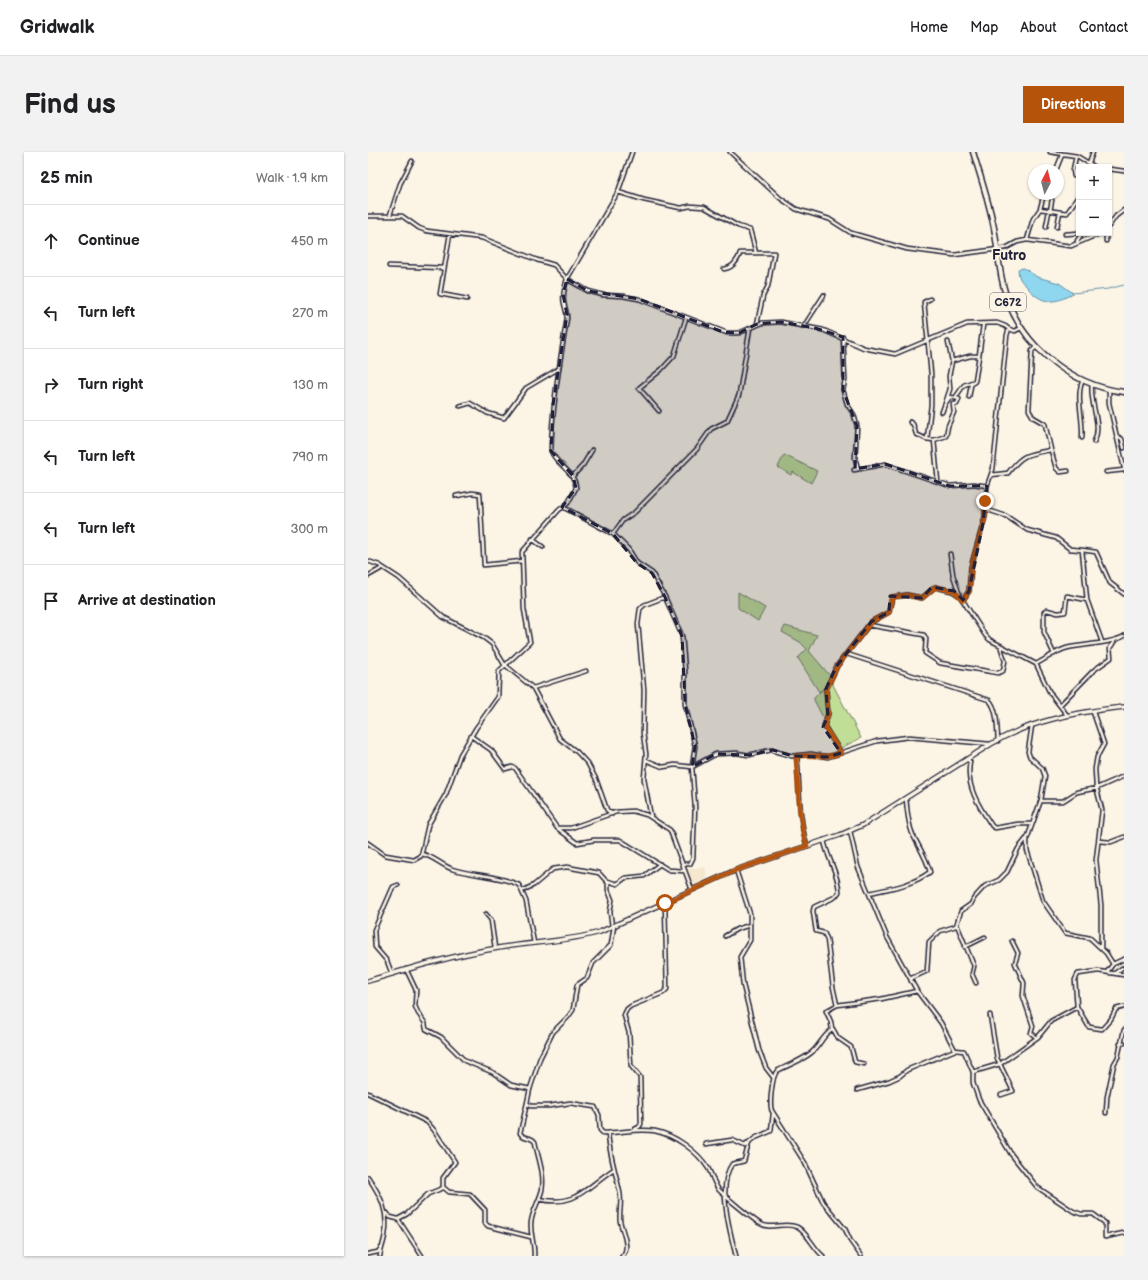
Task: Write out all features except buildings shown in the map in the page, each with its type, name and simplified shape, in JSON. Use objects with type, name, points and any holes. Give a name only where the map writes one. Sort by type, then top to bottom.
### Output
[{"type":"main road","name":"C672","points":[[973,152],[993,222],[1005,291],[1015,319],[1036,347],[1068,372],[1092,384],[1124,392]]},
{"type":"street","points":[[368,843],[381,853],[389,856],[414,860],[422,854],[428,825],[446,794],[460,755],[471,736],[498,697],[500,688],[498,673],[504,664],[525,648],[530,640],[524,609],[522,561],[524,548],[562,507],[568,503],[575,492],[576,485],[573,476],[555,458],[551,451],[553,409],[567,315],[563,294],[567,279],[618,192],[632,152]]},
{"type":"street","points":[[730,152],[786,202],[805,212],[829,220],[851,233],[907,249],[947,255],[997,250],[1006,248],[1017,242],[1027,240],[1071,246],[1094,236]]},
{"type":"street","points":[[1050,152],[1076,156],[1089,163],[1093,152]]},
{"type":"street","points":[[1074,176],[1073,170],[1076,152]]},
{"type":"street","points":[[1058,164],[1062,155]]},
{"type":"street","points":[[390,215],[400,184],[412,161]]},
{"type":"street","points":[[1112,170],[1124,172]]},
{"type":"street","points":[[618,192],[644,200],[681,208],[692,206],[710,209],[733,224],[750,230],[756,253]]},
{"type":"street","points":[[1027,240],[1033,219],[1040,209],[1042,200]]},
{"type":"street","points":[[1046,227],[1052,200]]},
{"type":"street","points":[[1040,209],[1068,213],[1076,203]]},
{"type":"street","points":[[1112,222],[1116,216],[1124,210]]},
{"type":"street","points":[[1057,227],[1060,212]]},
{"type":"street","points":[[368,216],[390,215],[404,217],[423,230],[477,236],[537,260],[552,263],[557,266],[567,279],[588,291],[603,295],[639,298],[686,318],[727,333],[739,333],[757,324],[781,322],[823,330],[843,337],[864,348],[894,354],[962,325],[1000,324],[1009,330],[1015,331],[1021,328]]},
{"type":"street","points":[[1065,234],[1076,233]]},
{"type":"street","points":[[450,234],[440,294],[467,299]]},
{"type":"street","points":[[1077,241],[1079,236]]},
{"type":"street","points":[[1106,236],[1106,241]]},
{"type":"street","points":[[724,269],[734,264],[739,258],[740,253],[774,253],[768,286],[763,296],[757,324]]},
{"type":"street","points":[[390,266],[444,268]]},
{"type":"street","points":[[804,326],[824,295]]},
{"type":"street","points":[[926,439],[931,382],[928,354],[929,340],[924,302],[930,299]]},
{"type":"street","points":[[659,411],[639,388],[664,367],[674,356],[686,318]]},
{"type":"street","points":[[968,397],[971,385],[975,381],[983,325]]},
{"type":"street","points":[[613,534],[623,520],[635,512],[697,449],[711,429],[727,421],[739,395],[750,327]]},
{"type":"street","points":[[963,600],[969,591],[971,567],[983,524],[987,486],[991,475],[1009,330]]},
{"type":"street","points":[[843,337],[845,380],[843,390],[847,404],[854,415],[857,426],[855,458],[858,469]]},
{"type":"street","points":[[942,412],[950,390],[949,376],[952,361],[948,342]]},
{"type":"street","points":[[1036,347],[1032,351],[1029,410],[1033,417],[1046,424],[1050,450],[1056,468],[1060,472],[1068,471]]},
{"type":"street","points":[[952,361],[970,356],[979,356]]},
{"type":"street","points":[[460,406],[470,403],[487,413],[504,418],[526,388],[558,369]]},
{"type":"street","points":[[1082,438],[1083,425],[1080,389],[1083,379]]},
{"type":"street","points":[[955,398],[964,385],[975,381]]},
{"type":"street","points":[[1092,384],[1098,433],[1094,442]]},
{"type":"street","points":[[1106,472],[1124,469],[1108,397],[1109,389]]},
{"type":"street","points":[[910,422],[913,424],[916,434],[926,439],[934,440],[946,436],[948,426],[950,424],[949,420],[954,412],[953,404],[957,404],[959,399],[950,397],[945,404]]},
{"type":"street","points":[[1117,436],[1122,439],[1124,448]]},
{"type":"street","points":[[934,440],[938,482]]},
{"type":"street","points":[[573,476],[583,465],[592,450]]},
{"type":"street","points":[[991,475],[1008,473],[1014,464],[1025,455],[1050,450]]},
{"type":"street","points":[[854,470],[888,464],[952,487],[974,484],[987,486]]},
{"type":"street","points":[[456,496],[468,493],[480,494],[484,566],[522,561]]},
{"type":"street","points":[[562,507],[613,534],[629,550],[637,563],[652,573],[665,597],[682,636],[685,671],[685,704],[695,746],[692,767],[695,807],[693,858],[690,864],[683,864]]},
{"type":"street","points":[[985,509],[1006,516],[1027,530],[1056,538],[1070,549],[1098,554],[1110,583],[1124,594]]},
{"type":"street","points":[[532,539],[544,547]]},
{"type":"street","points":[[1082,550],[1087,600],[1102,642]]},
{"type":"street","points":[[950,554],[954,580],[960,596],[985,635],[1000,645],[1036,664],[1050,693],[1068,715]]},
{"type":"street","points":[[368,561],[382,568],[409,586],[443,617],[489,641],[504,664],[532,688],[560,739],[574,749],[588,764],[596,779],[607,810],[612,814]]},
{"type":"street","points":[[368,576],[382,568]]},
{"type":"street","points":[[841,753],[824,726],[828,714],[827,687],[837,666],[846,654],[874,619],[889,612],[890,598],[893,596],[907,595],[922,598],[935,587],[952,591],[960,596]]},
{"type":"street","points":[[1054,654],[1044,632],[1044,612],[1049,610],[1058,613],[1065,612],[1067,596],[1087,600]]},
{"type":"street","points":[[651,817],[644,779],[646,760],[642,729],[644,690],[638,624],[640,609],[644,605],[665,597]]},
{"type":"street","points":[[869,625],[924,635],[926,638],[925,653],[938,662],[998,673],[1002,672],[1005,664],[1000,645]]},
{"type":"street","points":[[1060,704],[1092,672],[1111,658],[1110,648],[1115,642],[1124,636]]},
{"type":"street","points":[[1036,664],[1065,649],[1102,642],[1115,642]]},
{"type":"street","points":[[846,654],[989,700],[992,704],[997,723],[998,740]]},
{"type":"street","points":[[532,688],[586,671]]},
{"type":"street","points":[[368,981],[406,969],[495,948],[583,936],[613,927],[736,870],[850,831],[906,798],[991,744],[1032,725],[1068,715],[1124,707]]},
{"type":"street","points":[[1093,712],[1104,744],[1096,763],[1097,788],[1102,810],[1096,860],[1101,905],[1101,948]]},
{"type":"street","points":[[1032,725],[1028,752],[1044,772],[1041,801],[1027,839],[1027,850],[1041,896],[1047,908],[1065,933],[1090,938],[1101,948],[1113,964]]},
{"type":"street","points":[[471,736],[491,750],[505,769],[512,767],[515,768],[557,828],[577,843],[594,840],[623,840],[668,870],[685,871]]},
{"type":"street","points":[[646,760],[663,767],[675,765],[692,767],[710,756],[720,753],[749,756],[773,750],[796,756],[811,754],[828,757],[877,741],[909,737],[991,744]]},
{"type":"street","points":[[796,756],[800,814],[807,846]]},
{"type":"street","points":[[967,760],[970,762],[970,777],[978,805],[992,826],[1032,824]]},
{"type":"street","points":[[1041,801],[1061,802],[1077,792],[1097,788],[1124,776]]},
{"type":"street","points":[[869,893],[899,888],[914,882],[930,872],[920,845],[912,832],[906,798]]},
{"type":"street","points":[[557,828],[571,828],[612,814],[627,811],[641,813],[651,817],[670,830],[692,890]]},
{"type":"street","points":[[850,831],[858,867],[887,937],[917,991],[940,1022],[955,1050]]},
{"type":"street","points":[[1099,841],[1110,842],[1124,837]]},
{"type":"street","points":[[911,981],[912,978],[927,971],[928,943],[940,931],[955,927],[962,910],[971,904],[974,898],[986,886],[1006,874],[1019,847],[1027,839]]},
{"type":"street","points":[[824,840],[827,856],[837,882],[839,893],[835,897],[814,907],[813,911],[816,931],[825,934],[827,939],[833,987],[837,1005]]},
{"type":"street","points":[[422,854],[430,856],[451,869],[515,884],[522,891],[526,901],[534,943]]},
{"type":"street","points":[[522,891],[534,885],[553,869],[567,867],[599,873],[608,881],[617,884],[625,878],[644,876],[660,864]]},
{"type":"street","points":[[736,870],[749,910],[750,925],[750,942],[740,956],[743,986],[759,1050],[766,1068],[774,1078]]},
{"type":"street","points":[[534,1256],[534,1246],[531,1238],[532,1217],[542,1188],[542,1176],[535,1142],[532,1139],[522,1136],[520,1133],[530,1089],[540,1058],[553,1032],[572,1012],[577,985],[587,978],[593,963],[611,945],[613,927],[610,914],[612,900],[608,881]]},
{"type":"street","points":[[392,974],[387,961],[375,947],[374,930],[393,887],[398,885]]},
{"type":"street","points":[[527,1102],[530,1106],[570,1103],[596,1107],[599,1115],[600,1130],[603,1133],[639,1127],[641,1124],[640,1077],[631,1066],[629,1033],[624,1015],[628,1008],[663,993],[667,989],[665,903]]},
{"type":"street","points":[[486,914],[491,920],[495,948]]},
{"type":"street","points":[[957,923],[965,947],[974,966],[972,974],[976,983]]},
{"type":"street","points":[[725,936],[750,925]]},
{"type":"street","points":[[965,947],[985,937]]},
{"type":"street","points":[[1012,941],[1018,953],[1015,964],[1024,983],[1023,996],[1033,1026],[1031,1033],[1036,1038]]},
{"type":"street","points":[[1107,972],[1113,964],[1124,959]]},
{"type":"street","points":[[1115,973],[1122,968]]},
{"type":"street","points":[[406,969],[416,990],[415,1006],[418,1014],[426,1023],[426,1030],[441,1038],[466,1061],[492,1072],[511,1085],[530,1089]]},
{"type":"street","points":[[1124,975],[1107,972],[1088,972],[1076,975],[1077,1007],[1089,1027],[1102,1029],[1111,1019],[1116,1009],[1124,1007]]},
{"type":"street","points":[[864,1064],[855,1062],[852,1047],[838,1038],[826,1011],[837,1005],[881,1000],[917,991]]},
{"type":"street","points":[[973,1072],[1000,1064],[1036,1038],[1050,1021],[1077,1007]]},
{"type":"street","points":[[990,1015],[996,1052],[1013,1091],[1001,1095]]},
{"type":"street","points":[[706,1144],[732,1140],[744,1146],[755,1138],[769,1133],[773,1122],[770,1104],[774,1078],[777,1071],[812,1053],[824,1036],[832,1030],[833,1027]]},
{"type":"street","points":[[1106,1113],[1106,1097],[1124,1030]]},
{"type":"street","points":[[857,1090],[889,1082],[900,1076],[905,1071],[955,1050],[964,1051],[973,1072],[973,1082],[979,1100],[1011,1154],[1039,1190],[1077,1213],[1096,1215],[1106,1224],[1105,1237],[1124,1233]]},
{"type":"street","points":[[368,1093],[421,1118],[433,1128],[455,1162],[443,1178],[443,1187]]},
{"type":"street","points":[[772,1111],[805,1163],[823,1202],[844,1229],[850,1242],[861,1256]]},
{"type":"street","points":[[773,1122],[775,1119],[780,1124]]},
{"type":"street","points":[[632,1129],[661,1132],[689,1148],[707,1167],[718,1188],[725,1196],[760,1224],[774,1227],[786,1224],[802,1230],[823,1256]]},
{"type":"street","points":[[608,1133],[614,1169],[621,1194],[620,1220],[626,1248],[626,1253],[622,1256]]},
{"type":"street","points":[[736,1256],[725,1196],[727,1171],[734,1162],[744,1161],[749,1143]]},
{"type":"street","points":[[539,1198],[558,1202],[567,1200],[582,1193],[614,1169]]},
{"type":"street","points":[[368,1177],[380,1195],[389,1216],[398,1219],[422,1256]]},
{"type":"street","points":[[398,1219],[407,1214],[426,1196],[443,1187]]},
{"type":"street","points":[[443,1187],[449,1192],[471,1195],[485,1210],[485,1223],[488,1226],[531,1238]]},
{"type":"street","points":[[380,1256],[386,1232],[386,1211]]},
{"type":"street","points":[[368,1254],[378,1252],[382,1248]]},
{"type":"highlighted area","points":[[567,279],[588,291],[639,299],[723,332],[739,333],[757,324],[781,322],[815,328],[843,337],[843,390],[857,426],[855,469],[885,464],[950,486],[987,486],[983,523],[969,591],[963,600],[954,591],[932,587],[922,598],[890,596],[889,612],[871,622],[836,667],[826,689],[828,716],[823,727],[841,753],[828,757],[792,756],[773,750],[749,755],[716,754],[692,767],[695,746],[685,704],[682,636],[665,597],[652,573],[637,563],[613,534],[562,507],[576,488],[573,476],[551,451],[553,405],[567,315],[563,294]]},
{"type":"shaded area","points":[[705,867],[708,881],[692,888],[686,869]]},
{"type":"green space","points":[[784,455],[817,471],[811,483],[793,472],[791,475],[778,467]]},
{"type":"green space","points":[[738,592],[765,608],[758,621],[738,608]]},
{"type":"green space","points":[[785,626],[817,635],[809,651],[831,677],[827,686],[832,683],[861,738],[839,749],[814,700],[814,698],[825,687],[819,692],[798,658],[807,649],[800,642],[782,632]]},
{"type":"water","points":[[1024,268],[1037,277],[1059,283],[1073,293],[1060,300],[1043,300],[1022,282],[1018,269]]},
{"type":"waterway","points":[[1073,293],[1108,289],[1124,285]]},
{"type":"district","name":"Futro","points":[[1009,255]]},
{"type":"route","points":[[665,903],[736,870],[807,846],[800,814],[796,756],[811,754],[828,757],[841,753],[824,726],[828,714],[826,690],[836,667],[871,622],[889,612],[890,598],[907,595],[922,598],[935,587],[954,591],[963,600],[969,591],[971,567],[985,517],[985,501]]}]
